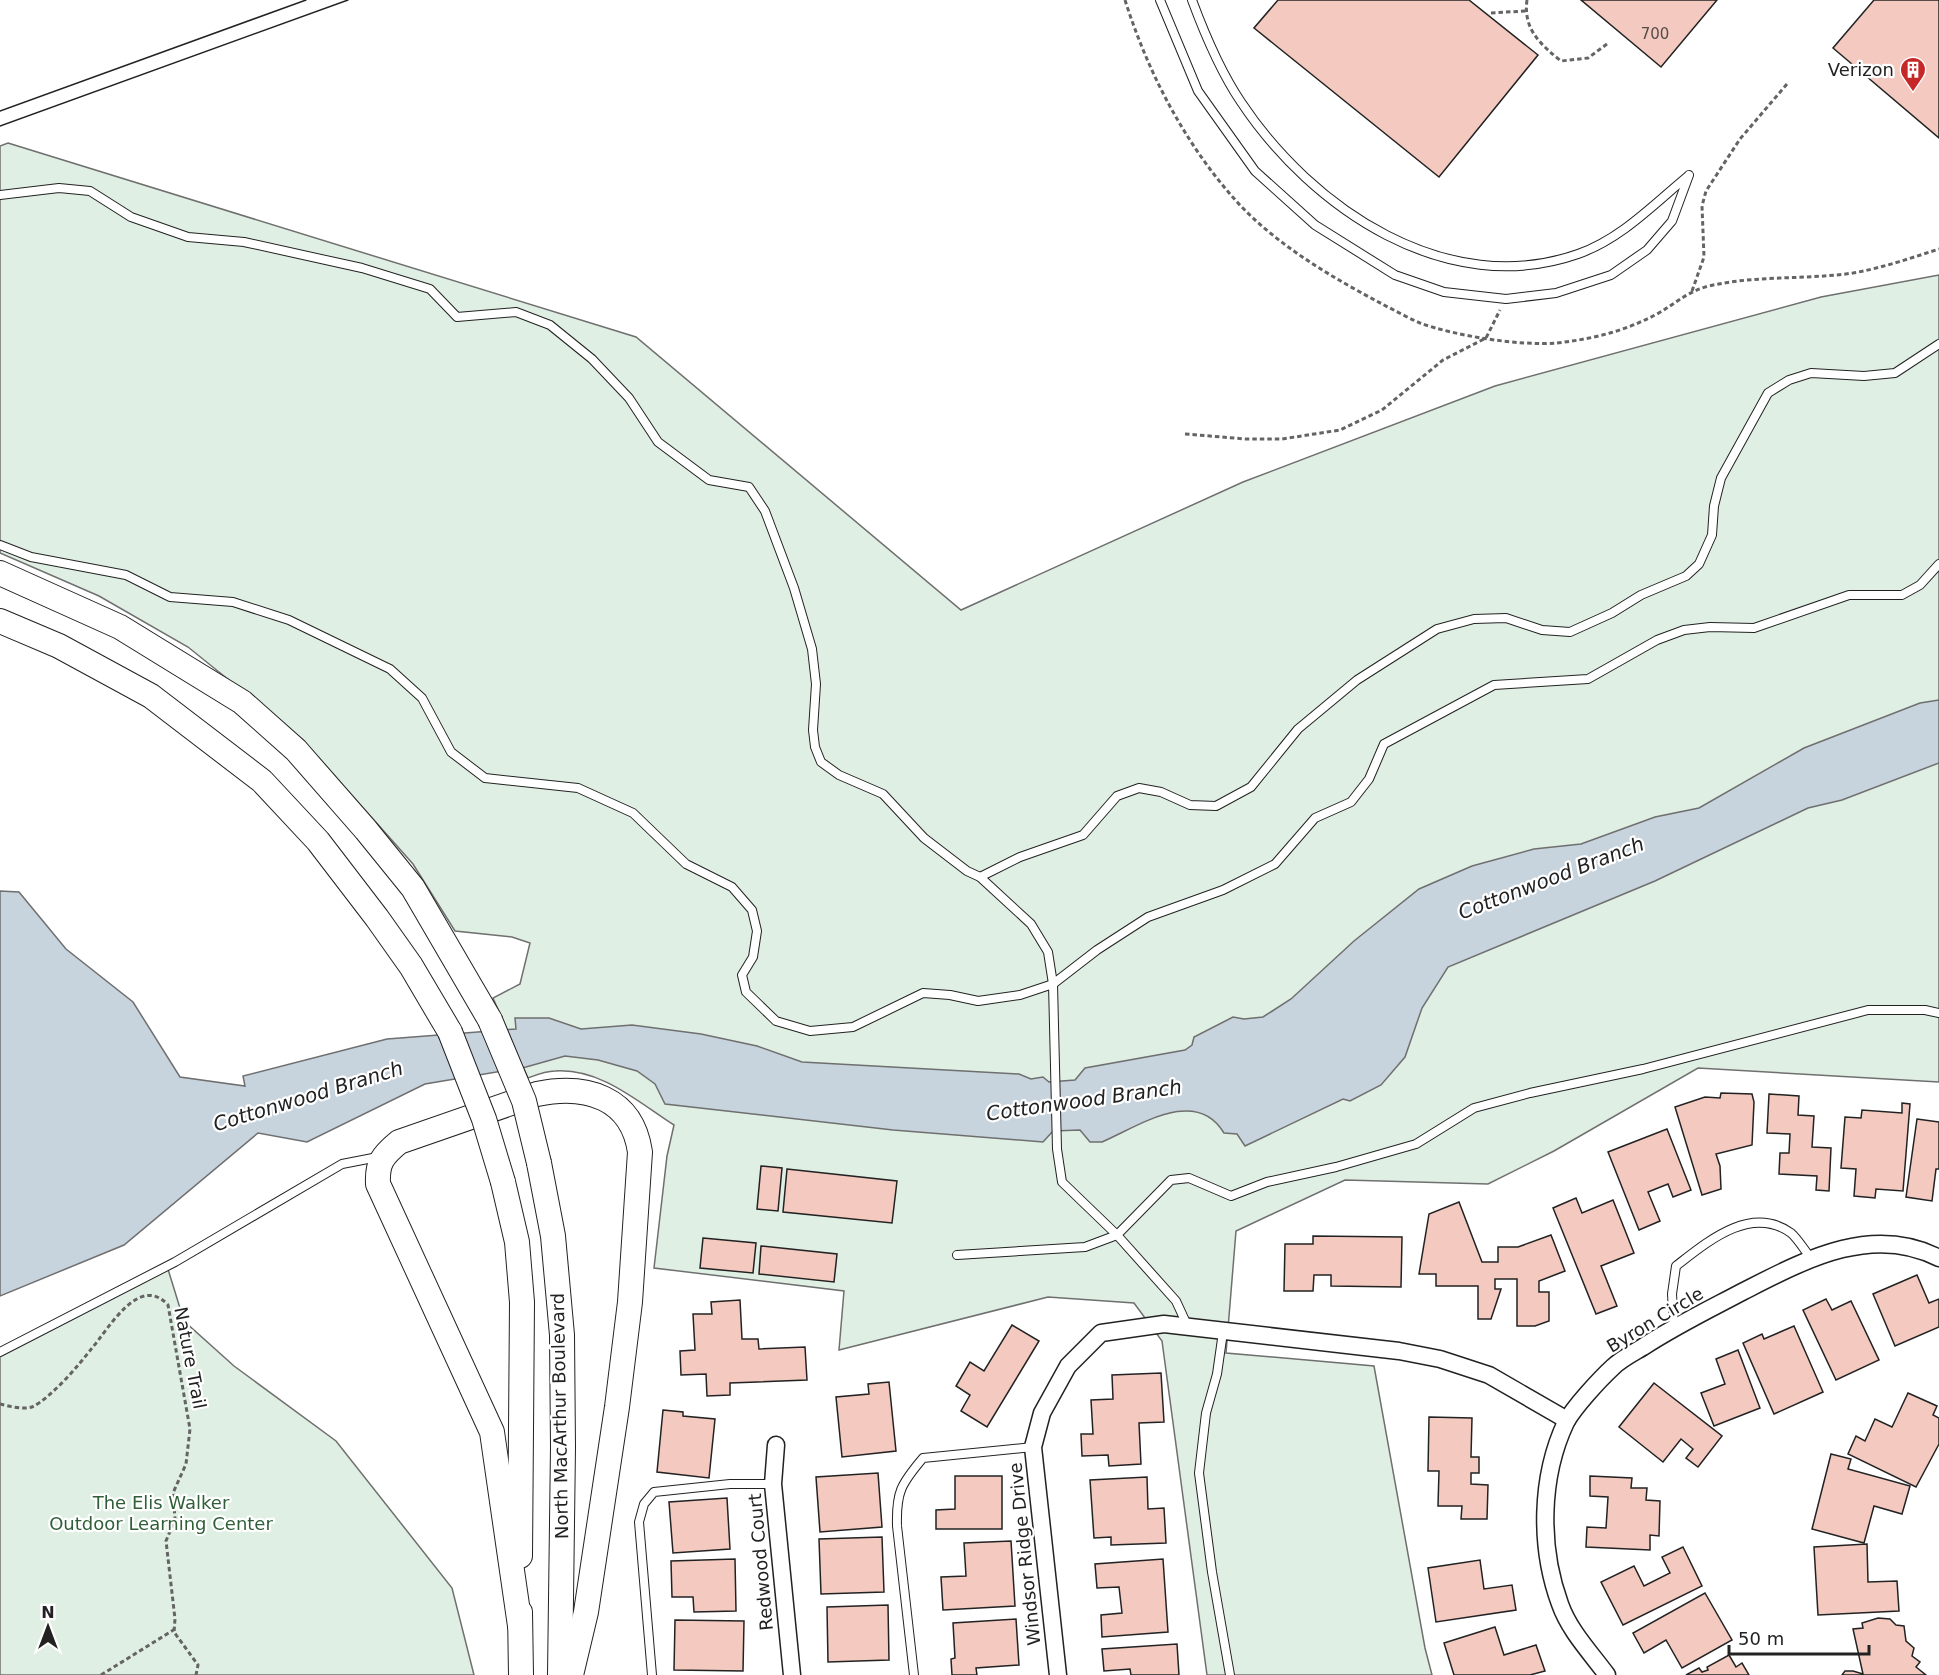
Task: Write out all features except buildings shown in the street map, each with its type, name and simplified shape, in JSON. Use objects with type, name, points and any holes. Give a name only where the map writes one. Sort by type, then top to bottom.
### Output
[{"type":"main road","name":"North MacArthur Boulevard","points":[[0,573],[120,627],[225,690],[296,750],[413,888],[490,1020],[524,1101],[553,1236],[562,1335],[560,1675]]},
{"type":"main road","name":"North MacArthur Boulevard","points":[[0,621],[59,646],[151,696],[262,781],[318,841],[377,918],[411,966],[450,1032],[484,1119],[503,1182],[517,1242],[522,1302],[519,1626],[521,1675]]},
{"type":"main road","points":[[519,1626],[492,1432],[378,1184],[377,1169],[382,1156],[399,1142],[537,1094],[558,1090],[581,1091],[602,1098],[621,1109],[631,1119],[637,1133],[640,1152],[629,1314],[586,1612],[571,1675]]},
{"type":"street","name":"Byron Circle","points":[[1607,1675],[1578,1638],[1560,1605],[1550,1567],[1546,1491],[1556,1447],[1567,1420],[1613,1366],[1674,1327],[1811,1258],[1830,1251],[1889,1244],[1939,1258]]},
{"type":"street","name":"Windsor Ridge Drive","points":[[1058,1675],[1033,1447],[1042,1413],[1068,1366],[1101,1333],[1164,1324],[1188,1327]]},
{"type":"street","points":[[1188,1327],[1399,1351],[1440,1359],[1489,1375],[1567,1420]]},
{"type":"street","name":"Redwood Court","points":[[776,1445],[774,1484],[792,1675]]},
{"type":"lane","points":[[1160,0],[1198,91],[1255,171],[1315,225],[1395,275],[1444,291],[1506,299],[1556,293],[1611,275],[1647,250],[1672,221],[1689,175],[1623,231],[1579,254],[1531,267],[1481,267],[1432,256],[1379,231],[1338,205],[1288,159],[1242,103],[1208,43],[1192,0]]},
{"type":"lane","points":[[0,195],[59,188],[90,192],[131,217],[188,237],[244,242],[362,268],[430,289],[457,317],[516,312],[550,325],[592,359],[629,398],[658,442],[710,480],[749,487],[765,511],[794,588],[812,649],[816,684],[813,730],[815,747],[821,762],[839,774],[883,794],[924,838],[967,871],[980,877],[1031,924],[1048,952],[1053,984],[1057,1149],[1062,1182],[1117,1235],[1176,1300],[1188,1327]]},
{"type":"lane","points":[[980,877],[1020,856],[1083,835],[1117,796],[1139,788],[1161,792],[1190,805],[1216,806],[1251,787],[1298,729],[1357,680],[1437,629],[1474,619],[1506,618],[1542,630],[1570,632],[1612,613],[1641,595],[1686,576],[1699,564],[1712,536],[1714,506],[1721,478],[1768,393],[1789,380],[1811,373],[1864,376],[1895,373],[1939,344]]},
{"type":"lane","points":[[0,545],[32,557],[126,575],[170,597],[233,602],[289,620],[390,669],[422,698],[451,752],[484,778],[578,788],[633,813],[686,864],[732,887],[752,910],[757,932],[753,957],[742,975],[746,993],[776,1021],[810,1032],[853,1027],[923,993],[950,995],[978,1001],[1020,995],[1053,984],[1097,950],[1148,917],[1223,890],[1275,864],[1315,818],[1351,802],[1370,779],[1384,744],[1494,685],[1588,680],[1657,640],[1684,630],[1710,627],[1754,628],[1849,595],[1902,595],[1920,585],[1939,564]]},
{"type":"lane","points":[[957,1255],[1085,1247],[1117,1235],[1171,1180],[1189,1178],[1231,1196],[1267,1182],[1336,1167],[1416,1144],[1474,1108],[1530,1093],[1654,1066],[1868,1010],[1925,1010],[1939,1013]]},
{"type":"lane","points":[[0,1352],[175,1262],[342,1164],[382,1156]]},
{"type":"lane","points":[[1674,1327],[1672,1294],[1676,1266],[1700,1248],[1742,1223],[1763,1221],[1791,1233],[1811,1258]]},
{"type":"lane","points":[[1223,1332],[1217,1374],[1206,1413],[1199,1473],[1212,1572],[1230,1675]]},
{"type":"lane","points":[[914,1675],[897,1526],[897,1506],[903,1481],[923,1458],[1033,1447]]},
{"type":"lane","points":[[652,1675],[639,1522],[644,1504],[654,1492],[730,1484],[774,1484]]},
{"type":"path","points":[[1527,0],[1526,11],[1530,31],[1561,61],[1588,58],[1607,44]]},
{"type":"path","points":[[1491,13],[1526,11]]},
{"type":"path","points":[[1788,84],[1740,139],[1706,190],[1702,206],[1704,257],[1692,291],[1745,280],[1852,273],[1893,264],[1939,249]]},
{"type":"path","points":[[1185,434],[1246,439],[1282,439],[1340,430],[1389,405],[1443,360],[1486,338],[1506,299]]},
{"type":"path","name":"Nature Trail","points":[[0,1404],[24,1408],[39,1402],[78,1364],[121,1309],[135,1300],[154,1296],[163,1299],[168,1305],[190,1429],[186,1464],[173,1493],[175,1519],[166,1541],[174,1632],[198,1665],[196,1675]]},
{"type":"path","points":[[101,1675],[175,1629]]},
{"type":"green space","points":[[8,143],[636,337],[961,610],[1243,482],[1495,386],[1821,297],[1939,275],[1939,1082],[1698,1068],[1554,1151],[1488,1184],[1345,1180],[1236,1231],[1226,1353],[1374,1366],[1425,1648],[1432,1675],[1207,1675],[1162,1341],[1134,1303],[1048,1297],[839,1350],[844,1291],[654,1268],[667,1156],[674,1125],[618,1088],[588,1075],[555,1071],[528,1078],[493,998],[520,984],[530,943],[512,937],[455,931],[413,864],[302,739],[188,647],[99,596],[0,553],[0,146]]},
{"type":"green space","name":"The Elis Walker Outdoor Learning Center","points":[[167,1266],[184,1321],[234,1366],[336,1441],[452,1588],[474,1675],[0,1675],[0,1352]]},
{"type":"water","name":"Cottonwood Branch","points":[[1939,700],[1939,763],[1842,800],[1808,808],[1655,881],[1448,967],[1422,1008],[1405,1057],[1381,1085],[1350,1101],[1343,1099],[1245,1146],[1237,1134],[1224,1133],[1212,1119],[1198,1112],[1183,1111],[1166,1114],[1102,1142],[1090,1142],[1080,1130],[1053,1131],[1043,1142],[893,1130],[665,1104],[655,1084],[637,1071],[598,1060],[565,1056],[526,1067],[425,1084],[307,1142],[258,1133],[124,1245],[0,1296],[0,891],[19,892],[66,949],[133,1002],[180,1077],[245,1086],[243,1076],[387,1039],[516,1029],[515,1018],[549,1018],[581,1029],[632,1025],[701,1034],[757,1046],[802,1062],[1019,1074],[1031,1079],[1043,1077],[1049,1082],[1075,1080],[1085,1068],[1185,1050],[1192,1045],[1194,1037],[1233,1017],[1244,1019],[1263,1017],[1291,999],[1354,941],[1419,889],[1472,866],[1534,849],[1581,844],[1655,817],[1699,808],[1804,748],[1920,703]]},
{"type":"tram line","points":[[0,111],[306,0]]},
{"type":"tram line","points":[[0,126],[348,0]]},
{"type":"place","name":"Verizon","points":[[1913,93]]}]
